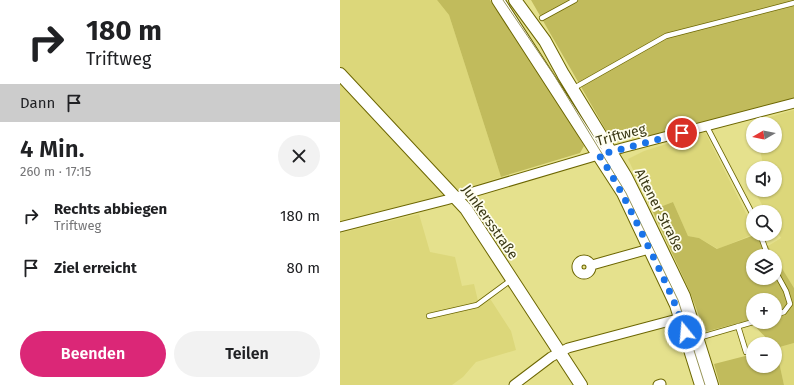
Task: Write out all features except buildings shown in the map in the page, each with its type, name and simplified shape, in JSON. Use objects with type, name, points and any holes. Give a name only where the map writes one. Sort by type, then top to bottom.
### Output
[{"type":"main road","name":"Altener Straße","points":[[498,0],[641,207],[679,285],[698,338],[712,385]]},
{"type":"main road","name":"Altener Straße","points":[[516,0],[545,41],[605,153],[622,193],[681,318],[701,385]]},
{"type":"main road","name":"Junkersstraße","points":[[340,74],[456,197],[558,353],[581,385]]},
{"type":"street","name":"Triftweg","points":[[340,227],[456,197],[605,153],[794,103]]},
{"type":"street","name":"Altener Straße","points":[[592,265],[649,249]]},
{"type":"street","points":[[514,385],[558,353],[569,348],[681,318]]},
{"type":"lane","points":[[542,18],[575,0]]},
{"type":"lane","points":[[572,89],[666,36],[794,3]]},
{"type":"lane","points":[[707,127],[748,205]]},
{"type":"lane","points":[[429,316],[477,305],[511,280]]},
{"type":"lane","points":[[782,284],[790,304],[782,313]]},
{"type":"lane","points":[[698,338],[746,324]]},
{"type":"lane","points":[[738,326],[746,352]]},
{"type":"shaded area","points":[[340,0],[437,0],[449,15],[501,177],[425,203],[340,224]]},
{"type":"shaded area","points":[[437,0],[490,0],[553,94],[584,146],[580,153],[501,177],[449,15]]},
{"type":"shaded area","points":[[531,0],[794,0],[794,98],[643,138],[643,135],[615,140],[611,139]]},
{"type":"shaded area","points":[[794,110],[794,288],[782,269],[782,249],[770,249],[768,246],[776,241],[782,241],[782,205],[762,205],[758,197],[782,197],[782,161],[762,161],[761,153],[782,153],[782,117],[770,117]]},
{"type":"shaded area","points":[[705,132],[746,213],[746,237],[718,249],[699,238],[688,236],[673,202],[652,210],[628,159],[644,151]]},
{"type":"shaded area","points":[[673,202],[688,236],[699,238],[717,249],[746,238],[746,241],[763,241],[768,246],[770,249],[746,249],[746,285],[782,285],[782,268],[794,288],[794,343],[782,346],[782,337],[765,337],[758,329],[782,329],[782,293],[746,293],[746,321],[705,332],[690,292],[652,210]]},
{"type":"shaded area","points":[[419,214],[430,252],[455,257],[462,286],[474,284],[478,301],[487,294],[511,331],[516,350],[476,362],[463,377],[452,385],[340,385],[340,233]]},
{"type":"shaded area","points":[[794,343],[794,385],[784,385],[781,373],[782,346]]},
{"type":"shaded area","points":[[746,356],[746,373],[781,373],[784,385],[720,385],[714,364]]},
{"type":"tram line","points":[[503,0],[554,75],[626,193],[678,300],[705,385]]},
{"type":"route","points":[[682,133],[599,155],[612,174],[637,223],[676,305],[685,332]]}]
